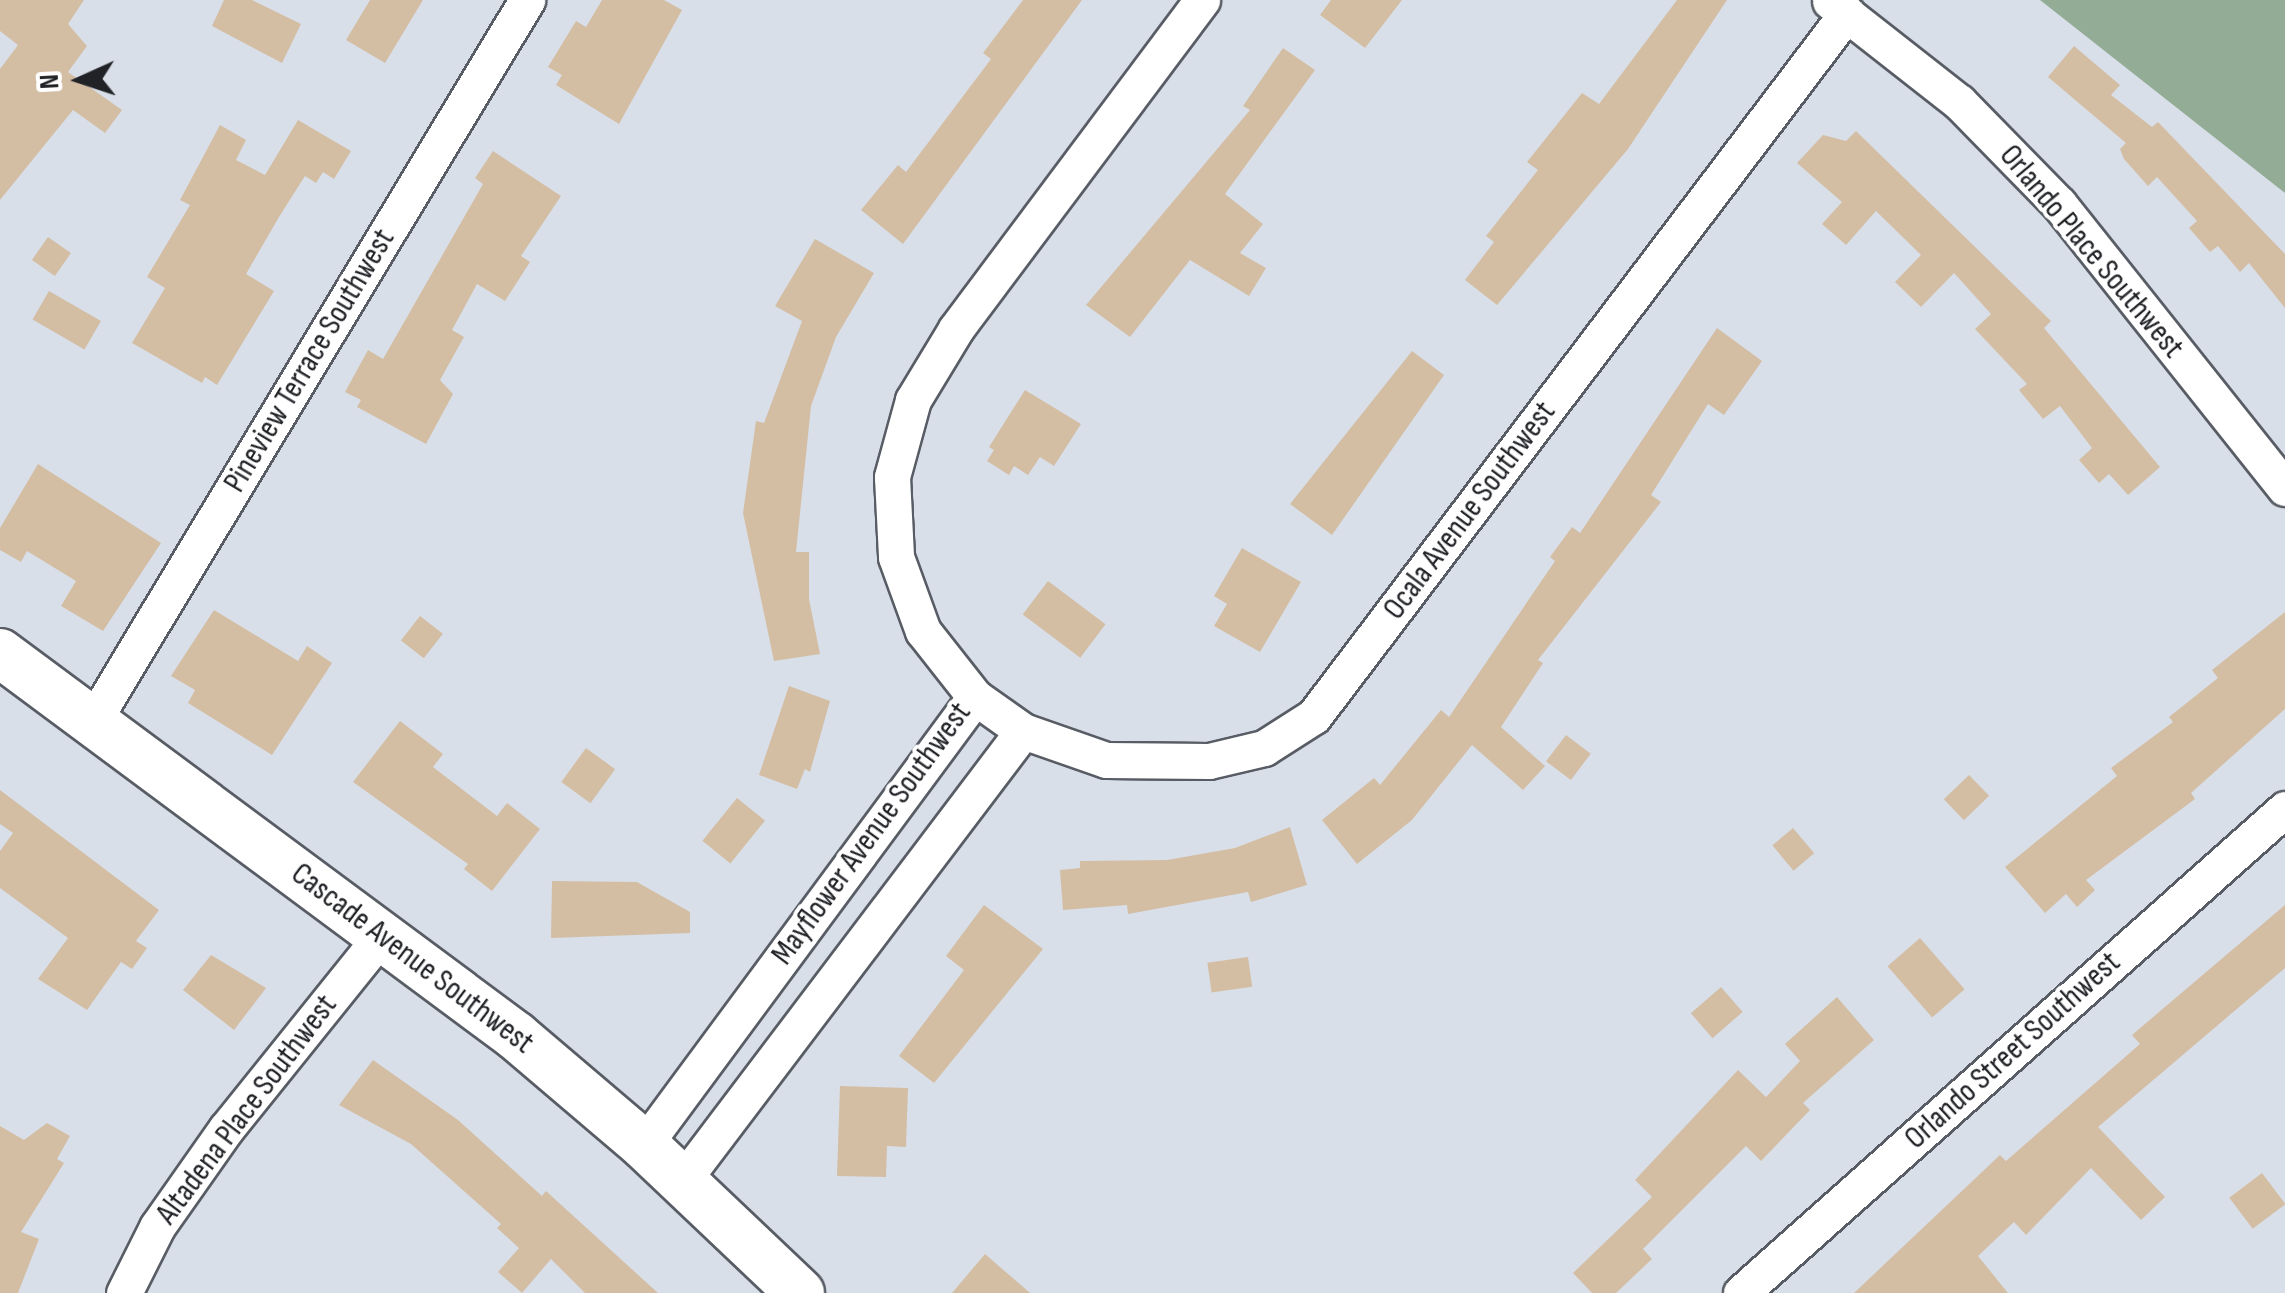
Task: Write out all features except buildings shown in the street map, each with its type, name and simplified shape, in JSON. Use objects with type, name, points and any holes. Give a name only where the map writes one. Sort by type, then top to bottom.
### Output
[{"type":"main road","name":"Cascade Avenue Southwest","points":[[0,653],[383,934],[644,1145],[800,1293]]},
{"type":"street","name":"Pineview Terrace Southwest","points":[[93,721],[527,0]]},
{"type":"street","name":"Mayflower Avenue Southwest","points":[[644,1145],[975,697],[923,631],[896,557],[892,477],[913,400],[956,328],[1202,0]]},
{"type":"street","name":"Ocala Avenue Southwest","points":[[975,697],[1022,731],[1106,760],[1210,761],[1264,748],[1314,716],[1838,6]]},
{"type":"street","name":"Orlando Place Southwest","points":[[1838,6],[1959,102],[2059,204],[2285,488]]},
{"type":"street","name":"Mayflower Avenue Southwest","points":[[683,1180],[1022,731]]},
{"type":"street","name":"Orlando Street Southwest","points":[[1741,1293],[2285,809]]},
{"type":"street","name":"Altadena Place Southwest","points":[[124,1293],[157,1227],[226,1129],[383,934]]},
{"type":"green space","points":[[2040,0],[2285,0],[2285,193]]}]
